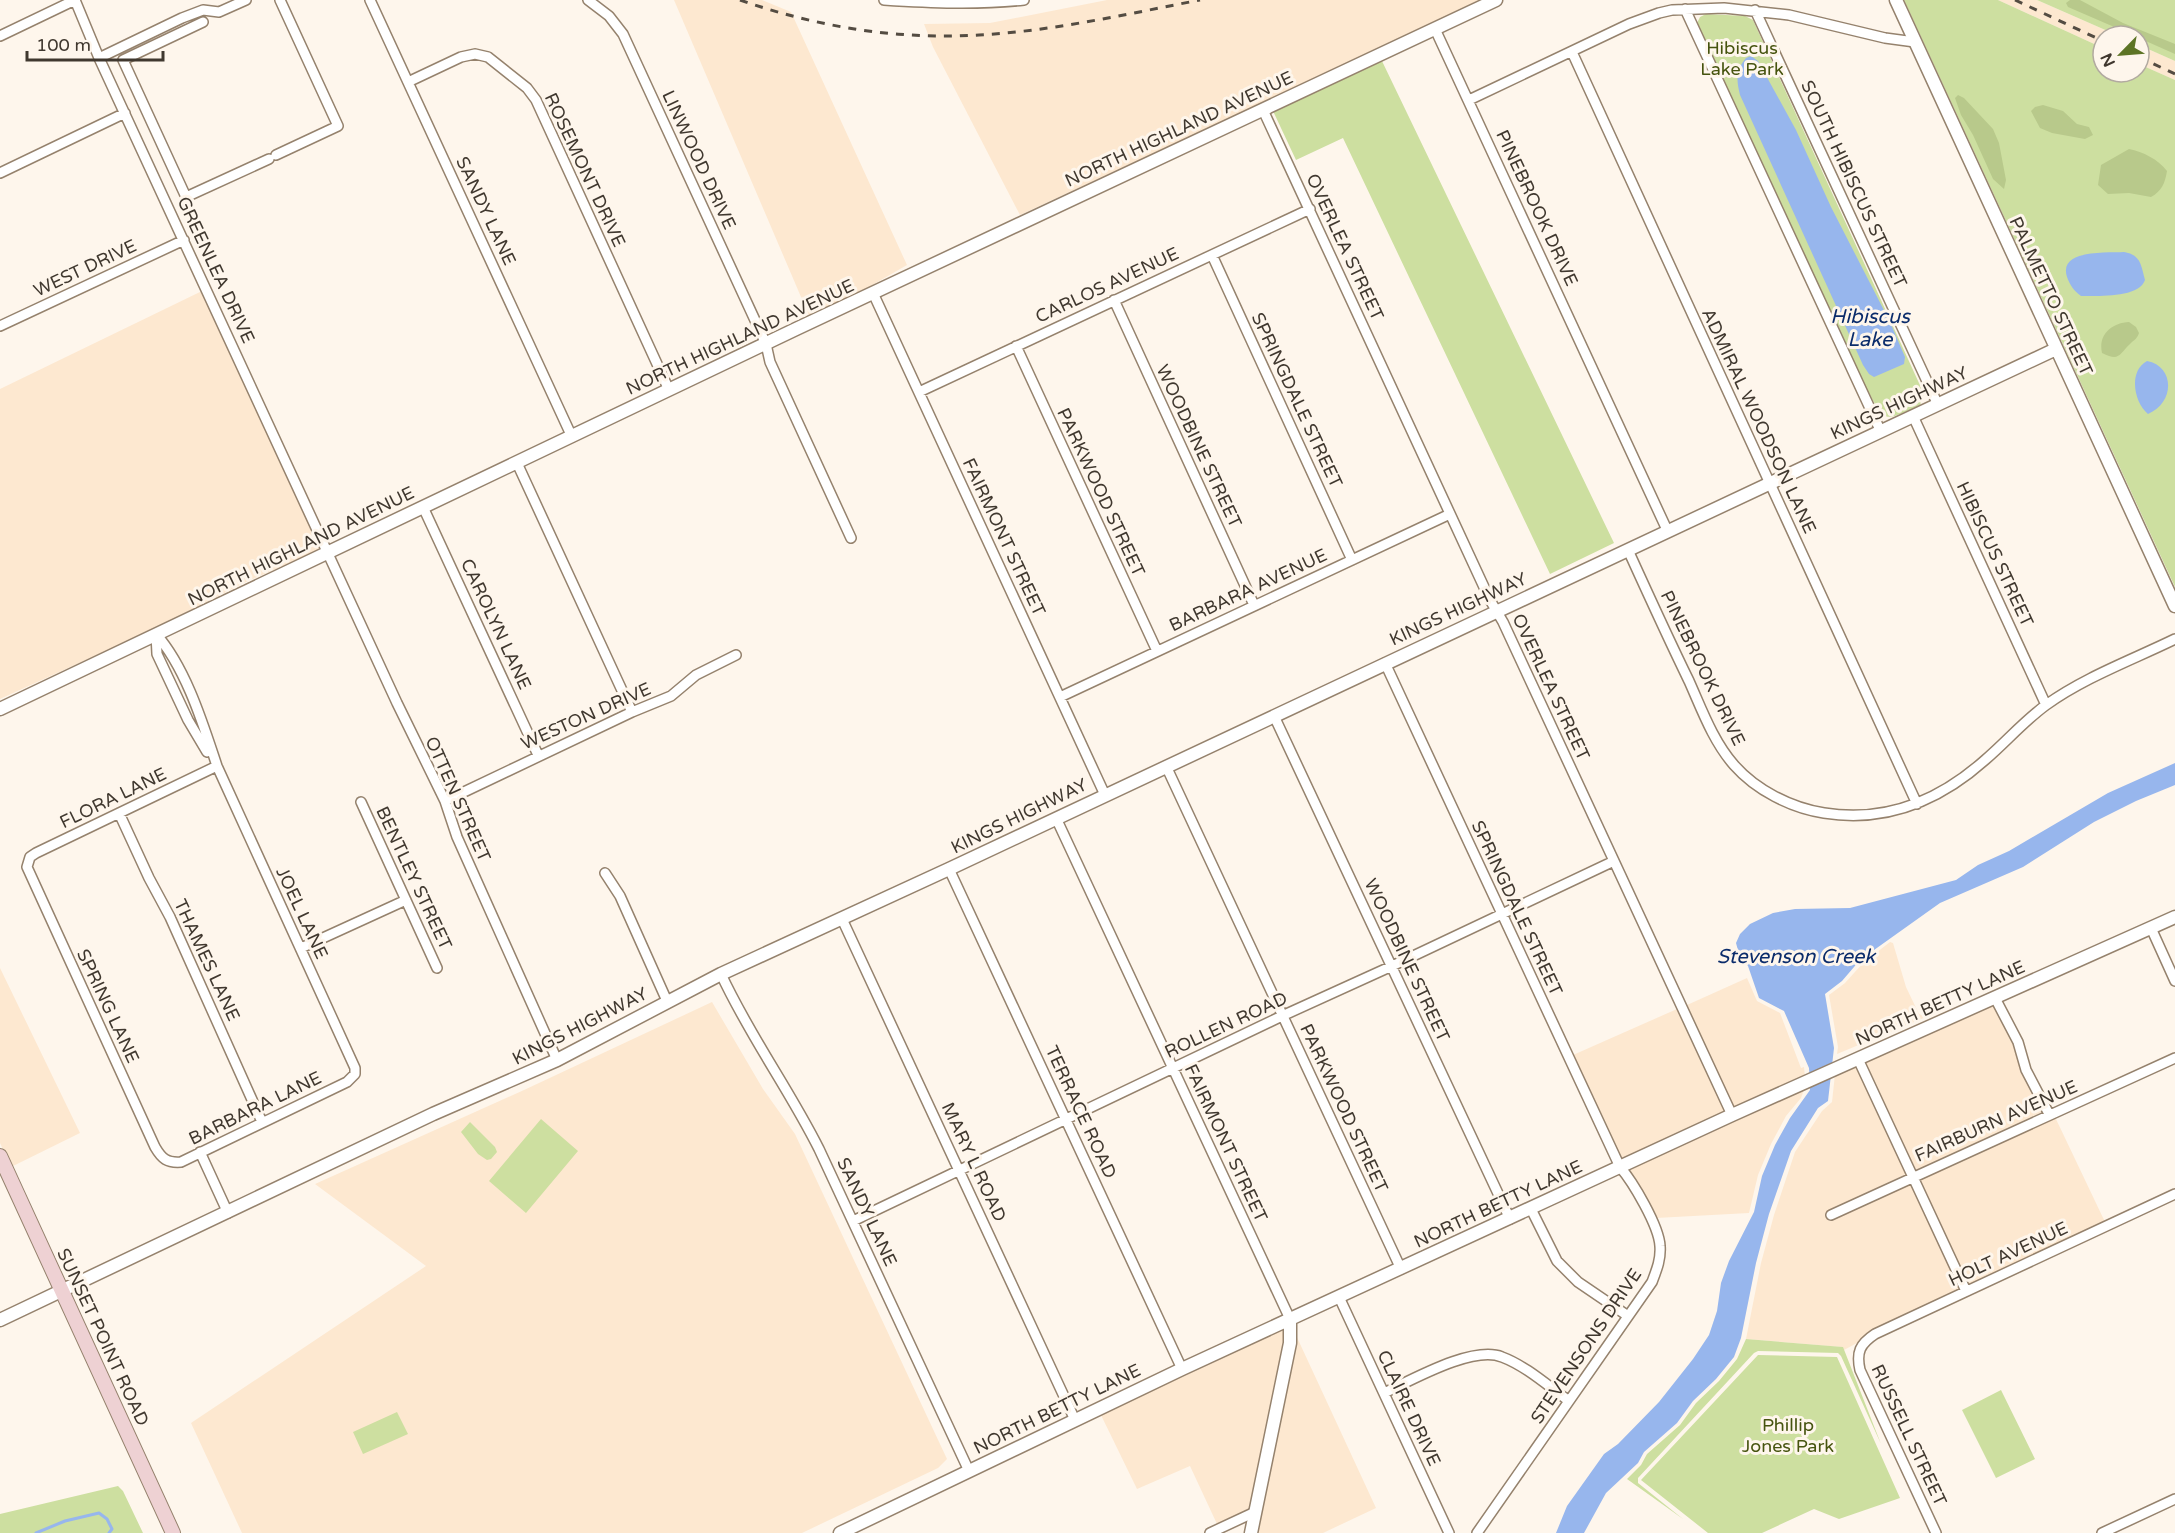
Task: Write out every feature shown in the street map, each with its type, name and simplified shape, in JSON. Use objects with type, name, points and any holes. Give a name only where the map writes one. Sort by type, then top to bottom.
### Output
[{"type":"main road","name":"SUNSET POINT ROAD","points":[[0,1156],[173,1533]]},
{"type":"street","points":[[0,36],[75,0]]},
{"type":"street","name":"GREENLEA DRIVE","points":[[75,0],[99,58],[328,552]]},
{"type":"street","points":[[99,58],[182,18],[203,10],[219,12],[246,0]]},
{"type":"street","points":[[203,22],[123,60],[186,197],[338,126],[280,0]]},
{"type":"street","name":"SANDY LANE","points":[[370,0],[572,437]]},
{"type":"street","name":"LINWOOD DRIVE","points":[[588,0],[609,16],[623,34],[766,344],[770,362],[851,538]]},
{"type":"street","points":[[884,0],[995,3],[1023,0]]},
{"type":"street","name":"NORTH HIGHLAND AVENUE","points":[[0,709],[873,293],[1496,0]]},
{"type":"street","name":"PALMETTO STREET","points":[[1896,0],[2175,606]]},
{"type":"street","points":[[1469,100],[1643,18],[1685,9],[1755,10],[1789,15],[1885,38],[1916,42]]},
{"type":"street","points":[[1685,9],[1881,432]]},
{"type":"street","name":"SOUTH HIBISCUS STREET","points":[[1755,10],[1938,405]]},
{"type":"street","name":"PINEBROOK DRIVE","points":[[1435,29],[1668,532]]},
{"type":"street","name":"ADMIRAL WOODSON LANE","points":[[1572,52],[1917,804]]},
{"type":"street","name":"ROSEMONT DRIVE","points":[[408,82],[461,57],[475,54],[488,57],[527,88],[536,100],[669,390]]},
{"type":"street","name":"OVERLEA STREET","points":[[1263,110],[1732,1115]]},
{"type":"street","points":[[0,173],[125,113]]},
{"type":"street","points":[[135,134],[153,126]]},
{"type":"street","name":"CARLOS AVENUE","points":[[919,392],[1310,209]]},
{"type":"street","name":"WEST DRIVE","points":[[0,326],[184,240]]},
{"type":"street","name":"SPRINGDALE STREET","points":[[1212,255],[1352,560]]},
{"type":"street","name":"FAIRMONT STREET","points":[[873,293],[1105,795]]},
{"type":"street","name":"WOODBINE STREET","points":[[1114,300],[1254,605]]},
{"type":"street","name":"PARKWOOD STREET","points":[[1016,346],[1157,651]]},
{"type":"street","name":"KINGS HIGHWAY","points":[[0,1320],[433,1114],[557,1060],[721,974],[2056,349]]},
{"type":"street","name":"HIBISCUS STREET","points":[[1913,416],[2046,705]]},
{"type":"street","points":[[517,463],[632,711]]},
{"type":"street","name":"CAROLYN LANE","points":[[423,507],[538,755]]},
{"type":"street","name":"BARBARA AVENUE","points":[[1060,697],[1450,514]]},
{"type":"street","name":"PINEBROOK DRIVE","points":[[1628,550],[1710,728],[1735,766],[1770,794],[1794,806],[1815,812],[1863,817],[1894,812],[1917,804],[1966,775],[2046,705],[2089,680],[2175,639]]},
{"type":"street","name":"OTTEN STREET","points":[[328,552],[445,801],[457,837],[557,1060]]},
{"type":"street","name":"JOEL LANE","points":[[156,634],[169,649],[201,717],[217,766],[353,1061],[355,1074]]},
{"type":"street","name":"WESTON DRIVE","points":[[445,801],[632,711],[671,696],[696,675],[736,655]]},
{"type":"street","name":"SPRINGDALE STREET","points":[[1385,663],[1620,1167]]},
{"type":"street","name":"WOODBINE STREET","points":[[1274,716],[1510,1219]]},
{"type":"street","name":"FLORA LANE","points":[[27,862],[36,853],[217,766]]},
{"type":"street","name":"PARKWOOD STREET","points":[[1166,766],[1401,1269]]},
{"type":"street","name":"BENTLEY STREET","points":[[361,802],[437,968]]},
{"type":"street","name":"THAMES LANE","points":[[119,813],[149,878],[170,916],[262,1122]]},
{"type":"street","name":"FAIRMONT STREET","points":[[1056,818],[1290,1319]]},
{"type":"street","name":"ROLLEN ROAD","points":[[853,1221],[1282,1016],[1614,861]]},
{"type":"street","name":"SPRING LANE","points":[[27,862],[33,884],[155,1148],[165,1160]]},
{"type":"street","name":"TERRACE ROAD","points":[[949,869],[1182,1369]]},
{"type":"street","points":[[605,873],[620,896],[667,1001]]},
{"type":"street","points":[[301,948],[406,900]]},
{"type":"street","name":"NORTH BETTY LANE","points":[[840,1533],[1075,1419],[1732,1115],[2175,917]]},
{"type":"street","name":"MARY L ROAD","points":[[842,919],[1075,1419]]},
{"type":"street","points":[[2151,928],[2175,981]]},
{"type":"street","name":"SANDY LANE","points":[[721,974],[749,1030],[803,1117],[969,1471]]},
{"type":"street","points":[[1995,998],[2018,1042],[2026,1070],[2049,1114]]},
{"type":"street","name":"FAIRBURN AVENUE","points":[[1832,1215],[2175,1058]]},
{"type":"street","points":[[1858,1059],[1966,1291]]},
{"type":"street","name":"BARBARA LANE","points":[[165,1160],[172,1163],[181,1162],[347,1082],[355,1074]]},
{"type":"street","points":[[200,1152],[228,1212]]},
{"type":"street","name":"STEVENSONS DRIVE","points":[[1477,1533],[1652,1282],[1659,1263],[1660,1243],[1633,1182],[1620,1167]]},
{"type":"street","name":"HOLT AVENUE","points":[[1859,1349],[1875,1334],[2175,1194]]},
{"type":"street","points":[[1531,1209],[1557,1262],[1578,1282],[1628,1316]]},
{"type":"street","name":"CLAIRE DRIVE","points":[[1339,1297],[1449,1533]]},
{"type":"street","points":[[1251,1533],[1290,1343],[1290,1319]]},
{"type":"street","name":"RUSSELL STREET","points":[[1859,1349],[1857,1359],[1860,1370],[1936,1533]]},
{"type":"street","points":[[1384,1393],[1460,1359],[1488,1353],[1513,1362],[1569,1401]]},
{"type":"street","points":[[2102,1533],[2175,1498]]},
{"type":"street","points":[[1210,1533],[1255,1512]]},
{"type":"shaded area","points":[[674,0],[762,0],[791,12],[907,265],[810,318]]},
{"type":"shaded area","points":[[1107,0],[1484,0],[1020,215],[933,47],[924,24],[990,23]]},
{"type":"shaded area","points":[[1998,0],[2037,0],[2092,24],[2091,43]]},
{"type":"shaded area","points":[[2151,50],[2175,61],[2175,80],[2151,69]]},
{"type":"shaded area","points":[[202,291],[321,549],[246,582],[145,633],[0,699],[0,389]]},
{"type":"shaded area","points":[[1890,942],[1893,943],[1906,987],[1919,1014],[1926,1017],[1837,1054],[1838,1047],[1829,995],[1845,983],[1863,963]]},
{"type":"shaded area","points":[[0,968],[80,1133],[11,1167],[0,1143]]},
{"type":"shaded area","points":[[1747,978],[1757,1001],[1780,1013],[1801,1068],[1804,1067],[1805,1077],[1735,1109],[1687,1005]]},
{"type":"shaded area","points":[[712,1002],[763,1089],[795,1134],[947,1459],[938,1468],[802,1533],[242,1533],[191,1423],[426,1266],[315,1184]]},
{"type":"shaded area","points":[[1993,1005],[2013,1044],[2021,1072],[2042,1112],[1916,1170],[1865,1061]]},
{"type":"shaded area","points":[[1677,1009],[1726,1113],[1623,1161],[1573,1055]]},
{"type":"shaded area","points":[[1855,1065],[1906,1174],[1825,1213],[1829,1221],[1910,1183],[1960,1289],[1873,1330],[1844,1350],[1842,1347],[1746,1339],[1761,1263],[1795,1152],[1822,1111],[1832,1102],[1835,1074]]},
{"type":"shaded area","points":[[1805,1087],[1801,1098],[1786,1116],[1771,1144],[1758,1175],[1749,1213],[1656,1218],[1637,1180],[1628,1168]]},
{"type":"shaded area","points":[[2055,1117],[2105,1222],[1969,1285],[1920,1179]]},
{"type":"shaded area","points":[[1285,1327],[1285,1343],[1250,1509],[1217,1524],[1190,1466],[1137,1489],[1100,1413]]},
{"type":"shaded area","points":[[1295,1333],[1376,1508],[1323,1533],[1256,1533],[1261,1513]]},
{"type":"green space","points":[[1904,0],[1998,0],[2091,43],[2091,84],[2151,84],[2151,69],[2175,80],[2175,587]]},
{"type":"green space","points":[[2037,0],[2175,0],[2175,61],[2151,50],[2151,24],[2092,24]]},
{"type":"green space","points":[[2070,0],[2080,0],[2125,24],[2107,24],[2068,7],[2066,3]]},
{"type":"green space","name":"Hibiscus Lake Park","points":[[1706,14],[1745,16],[1753,20],[1924,394],[1920,405],[1891,417],[1885,416],[1876,406],[1864,385],[1699,30],[1697,23],[1700,17]]},
{"type":"green space","points":[[2151,34],[2175,44],[2175,54],[2151,43]]},
{"type":"green space","points":[[1381,59],[1614,543],[1550,574],[1343,138],[1296,160],[1273,111]]},
{"type":"green space","points":[[1958,95],[1964,98],[1993,129],[1999,143],[2006,180],[2004,189],[1993,179],[1961,115],[1955,98]]},
{"type":"green space","points":[[2043,105],[2063,111],[2077,124],[2089,127],[2093,135],[2085,139],[2052,133],[2040,128],[2031,111]]},
{"type":"green space","points":[[2129,149],[2150,157],[2167,171],[2162,186],[2151,197],[2129,193],[2108,194],[2098,185],[2101,165]]},
{"type":"green space","points":[[2129,322],[2136,327],[2139,333],[2137,338],[2119,356],[2112,357],[2102,353],[2102,341],[2107,331]]},
{"type":"green space","points":[[541,1119],[578,1151],[526,1213],[489,1181]]},
{"type":"green space","points":[[470,1122],[495,1147],[497,1152],[491,1159],[487,1160],[478,1154],[461,1132]]},
{"type":"green space","points":[[1746,1339],[1843,1347],[1881,1444],[1838,1353],[1758,1351],[1638,1478],[1638,1483],[1683,1519],[1627,1479],[1641,1465],[1647,1454],[1680,1425],[1696,1403],[1719,1381],[1737,1359]]},
{"type":"green space","name":"Phillip Jones Park","points":[[1758,1355],[1837,1357],[1900,1498],[1839,1519],[1814,1509],[1762,1533],[1708,1533],[1641,1480]]},
{"type":"green space","points":[[2001,1390],[2035,1459],[1996,1478],[1962,1410]]},
{"type":"green space","points":[[397,1412],[408,1434],[363,1454],[353,1432]]},
{"type":"green space","points":[[118,1486],[123,1491],[143,1533],[0,1533],[0,1514]]},
{"type":"water","name":"Hibiscus Lake","points":[[1751,56],[1758,61],[1796,130],[1831,207],[1890,322],[1905,357],[1904,364],[1874,377],[1863,365],[1740,95],[1739,71],[1746,58]]},
{"type":"water","points":[[2130,253],[2139,262],[2145,280],[2141,286],[2117,295],[2081,296],[2076,292],[2067,277],[2066,268],[2070,261],[2086,254]]},
{"type":"water","points":[[2147,361],[2163,370],[2168,385],[2163,402],[2148,414],[2139,402],[2135,387],[2137,372]]},
{"type":"water","name":"Stevenson Creek","points":[[2175,763],[2175,785],[2094,822],[2023,867],[1940,903],[1860,960],[1842,981],[1825,994],[1834,1048],[1828,1101],[1818,1108],[1791,1151],[1769,1214],[1756,1263],[1741,1338],[1734,1357],[1716,1379],[1693,1401],[1677,1423],[1644,1452],[1638,1463],[1606,1493],[1584,1533],[1556,1533],[1567,1506],[1604,1454],[1618,1444],[1659,1402],[1709,1335],[1717,1311],[1721,1283],[1729,1261],[1754,1212],[1762,1176],[1790,1118],[1810,1090],[1809,1068],[1784,1011],[1759,998],[1748,966],[1739,954],[1736,943],[1740,934],[1750,924],[1773,913],[1795,909],[1850,908],[1956,880],[1978,865],[2009,851],[2108,793]]},
{"type":"waterway","points":[[36,1533],[65,1521],[99,1513],[107,1519],[112,1529],[109,1533]]},
{"type":"railway","points":[[740,0],[798,18],[858,30],[949,36],[1007,33],[1062,26],[1200,0]]},
{"type":"railway","points":[[2015,0],[2091,35]]},
{"type":"railway","points":[[2151,63],[2175,74]]}]
